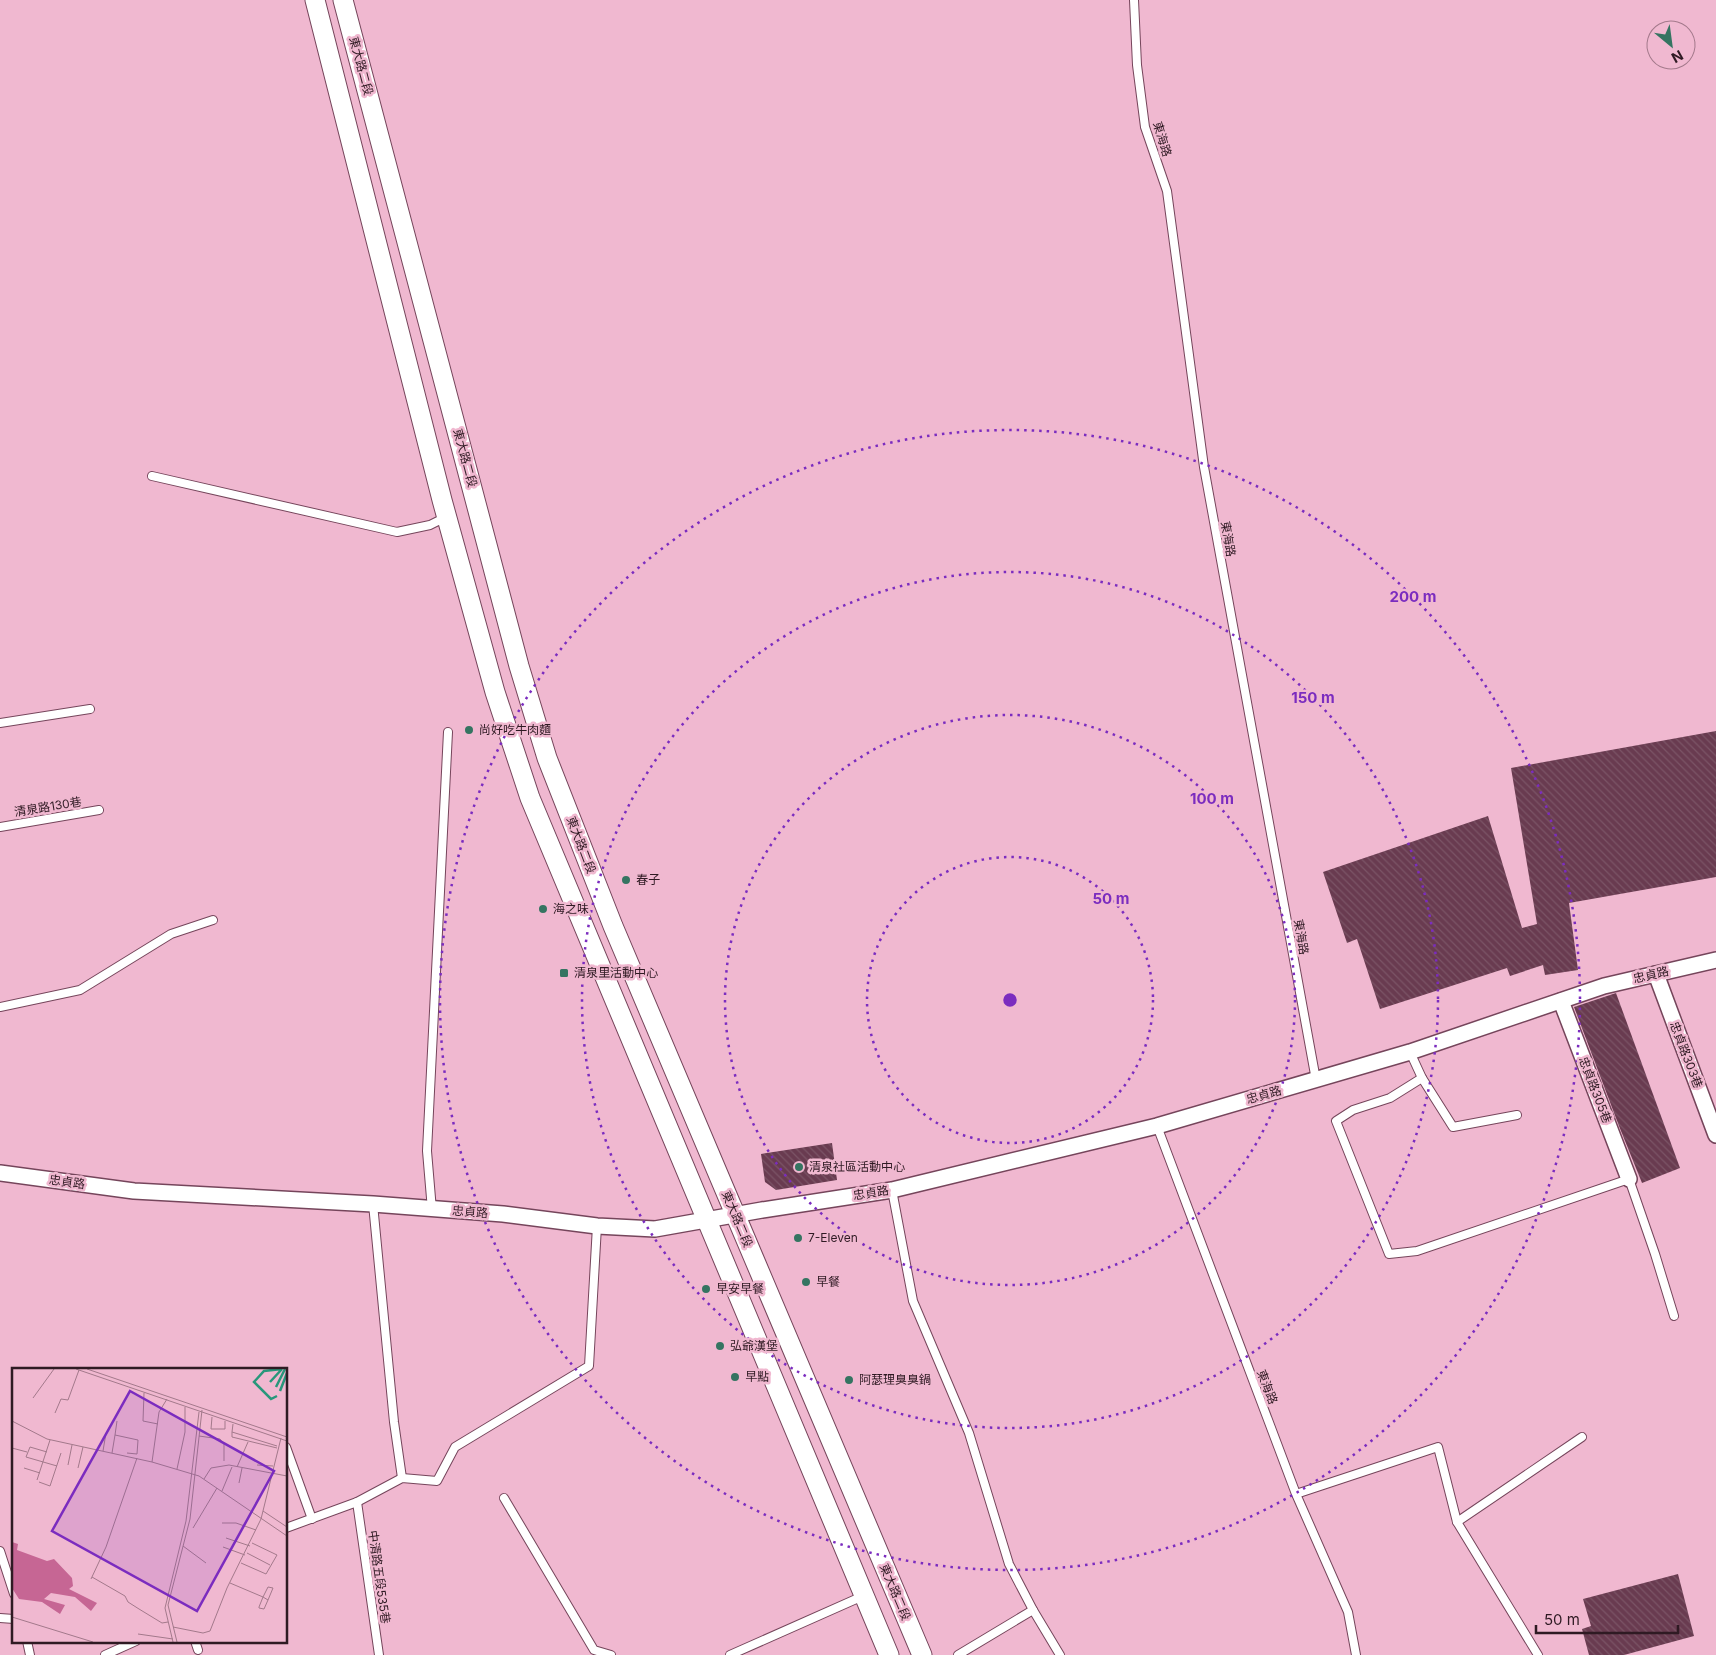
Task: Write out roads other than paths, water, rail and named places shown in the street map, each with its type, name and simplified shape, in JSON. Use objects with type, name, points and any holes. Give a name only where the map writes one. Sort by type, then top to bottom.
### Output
[{"type":"street","points":[[315,0],[444,509],[495,692],[530,798],[889,1655]]},
{"type":"street","name":"東大路二段","points":[[343,0],[519,666],[547,758],[613,926],[922,1655]]},
{"type":"street","points":[[444,509],[474,490]]},
{"type":"street","name":"忠貞路","points":[[0,1173],[134,1191],[372,1204],[502,1214],[597,1226],[655,1229],[892,1190],[1157,1126],[1410,1052],[1604,986],[1716,960]]},
{"type":"street","name":"忠貞路303巷","points":[[1656,974],[1716,1136]]},
{"type":"street","name":"忠貞路305巷","points":[[1561,1001],[1629,1179]]},
{"type":"lane","name":"東海路","points":[[1134,0],[1137,65],[1145,127],[1167,191],[1204,467],[1316,1080]]},
{"type":"lane","points":[[152,476],[397,532],[430,525],[444,509]]},
{"type":"lane","points":[[0,724],[90,709]]},
{"type":"lane","points":[[432,1210],[426,1151],[448,732]]},
{"type":"lane","name":"清泉路130巷","points":[[0,827],[100,810]]},
{"type":"lane","points":[[0,1007],[80,990],[172,934],[213,920]]},
{"type":"lane","points":[[1410,1052],[1422,1078],[1453,1127],[1517,1115]]},
{"type":"lane","points":[[1422,1078],[1390,1098],[1353,1110],[1336,1121],[1389,1254],[1417,1251],[1629,1179],[1674,1316]]},
{"type":"lane","name":"東海路","points":[[1157,1126],[1296,1494],[1348,1612],[1356,1655]]},
{"type":"lane","points":[[892,1190],[913,1301],[970,1433],[1009,1564],[1033,1610],[1060,1655]]},
{"type":"lane","points":[[372,1204],[394,1422],[402,1478]]},
{"type":"lane","points":[[288,1527],[357,1502],[402,1478],[436,1481],[455,1447],[589,1366],[597,1226]]},
{"type":"lane","points":[[1457,1522],[1582,1437]]},
{"type":"lane","points":[[1296,1494],[1438,1447],[1457,1522],[1538,1655]]},
{"type":"lane","points":[[288,1453],[312,1519]]},
{"type":"lane","points":[[504,1498],[594,1650],[611,1655]]},
{"type":"lane","name":"中清路五段535巷","points":[[357,1502],[379,1655]]},
{"type":"lane","points":[[0,1551],[12,1588]]},
{"type":"lane","points":[[730,1655],[864,1595]]},
{"type":"lane","points":[[958,1655],[1033,1610]]},
{"type":"lane","points":[[27,1642],[30,1655]]},
{"type":"lane","points":[[105,1655],[134,1642]]},
{"type":"lane","points":[[196,1642],[198,1650]]},
{"type":"place","name":"尚好吃牛肉麵","points":[[469,730]]},
{"type":"place","name":"春子","points":[[626,880]]},
{"type":"place","name":"海之味","points":[[543,909]]},
{"type":"place","name":"清泉里活動中心","points":[[564,973]]},
{"type":"place","name":"清泉社區活動中心","points":[[799,1167]]},
{"type":"place","name":"7-Eleven","points":[[798,1238]]},
{"type":"place","name":"早餐","points":[[806,1282]]},
{"type":"place","name":"早安早餐","points":[[706,1289]]},
{"type":"place","name":"弘爺漢堡","points":[[720,1346]]},
{"type":"place","name":"早點","points":[[735,1377]]},
{"type":"place","name":"阿瑟理臭臭鍋","points":[[849,1380]]}]
